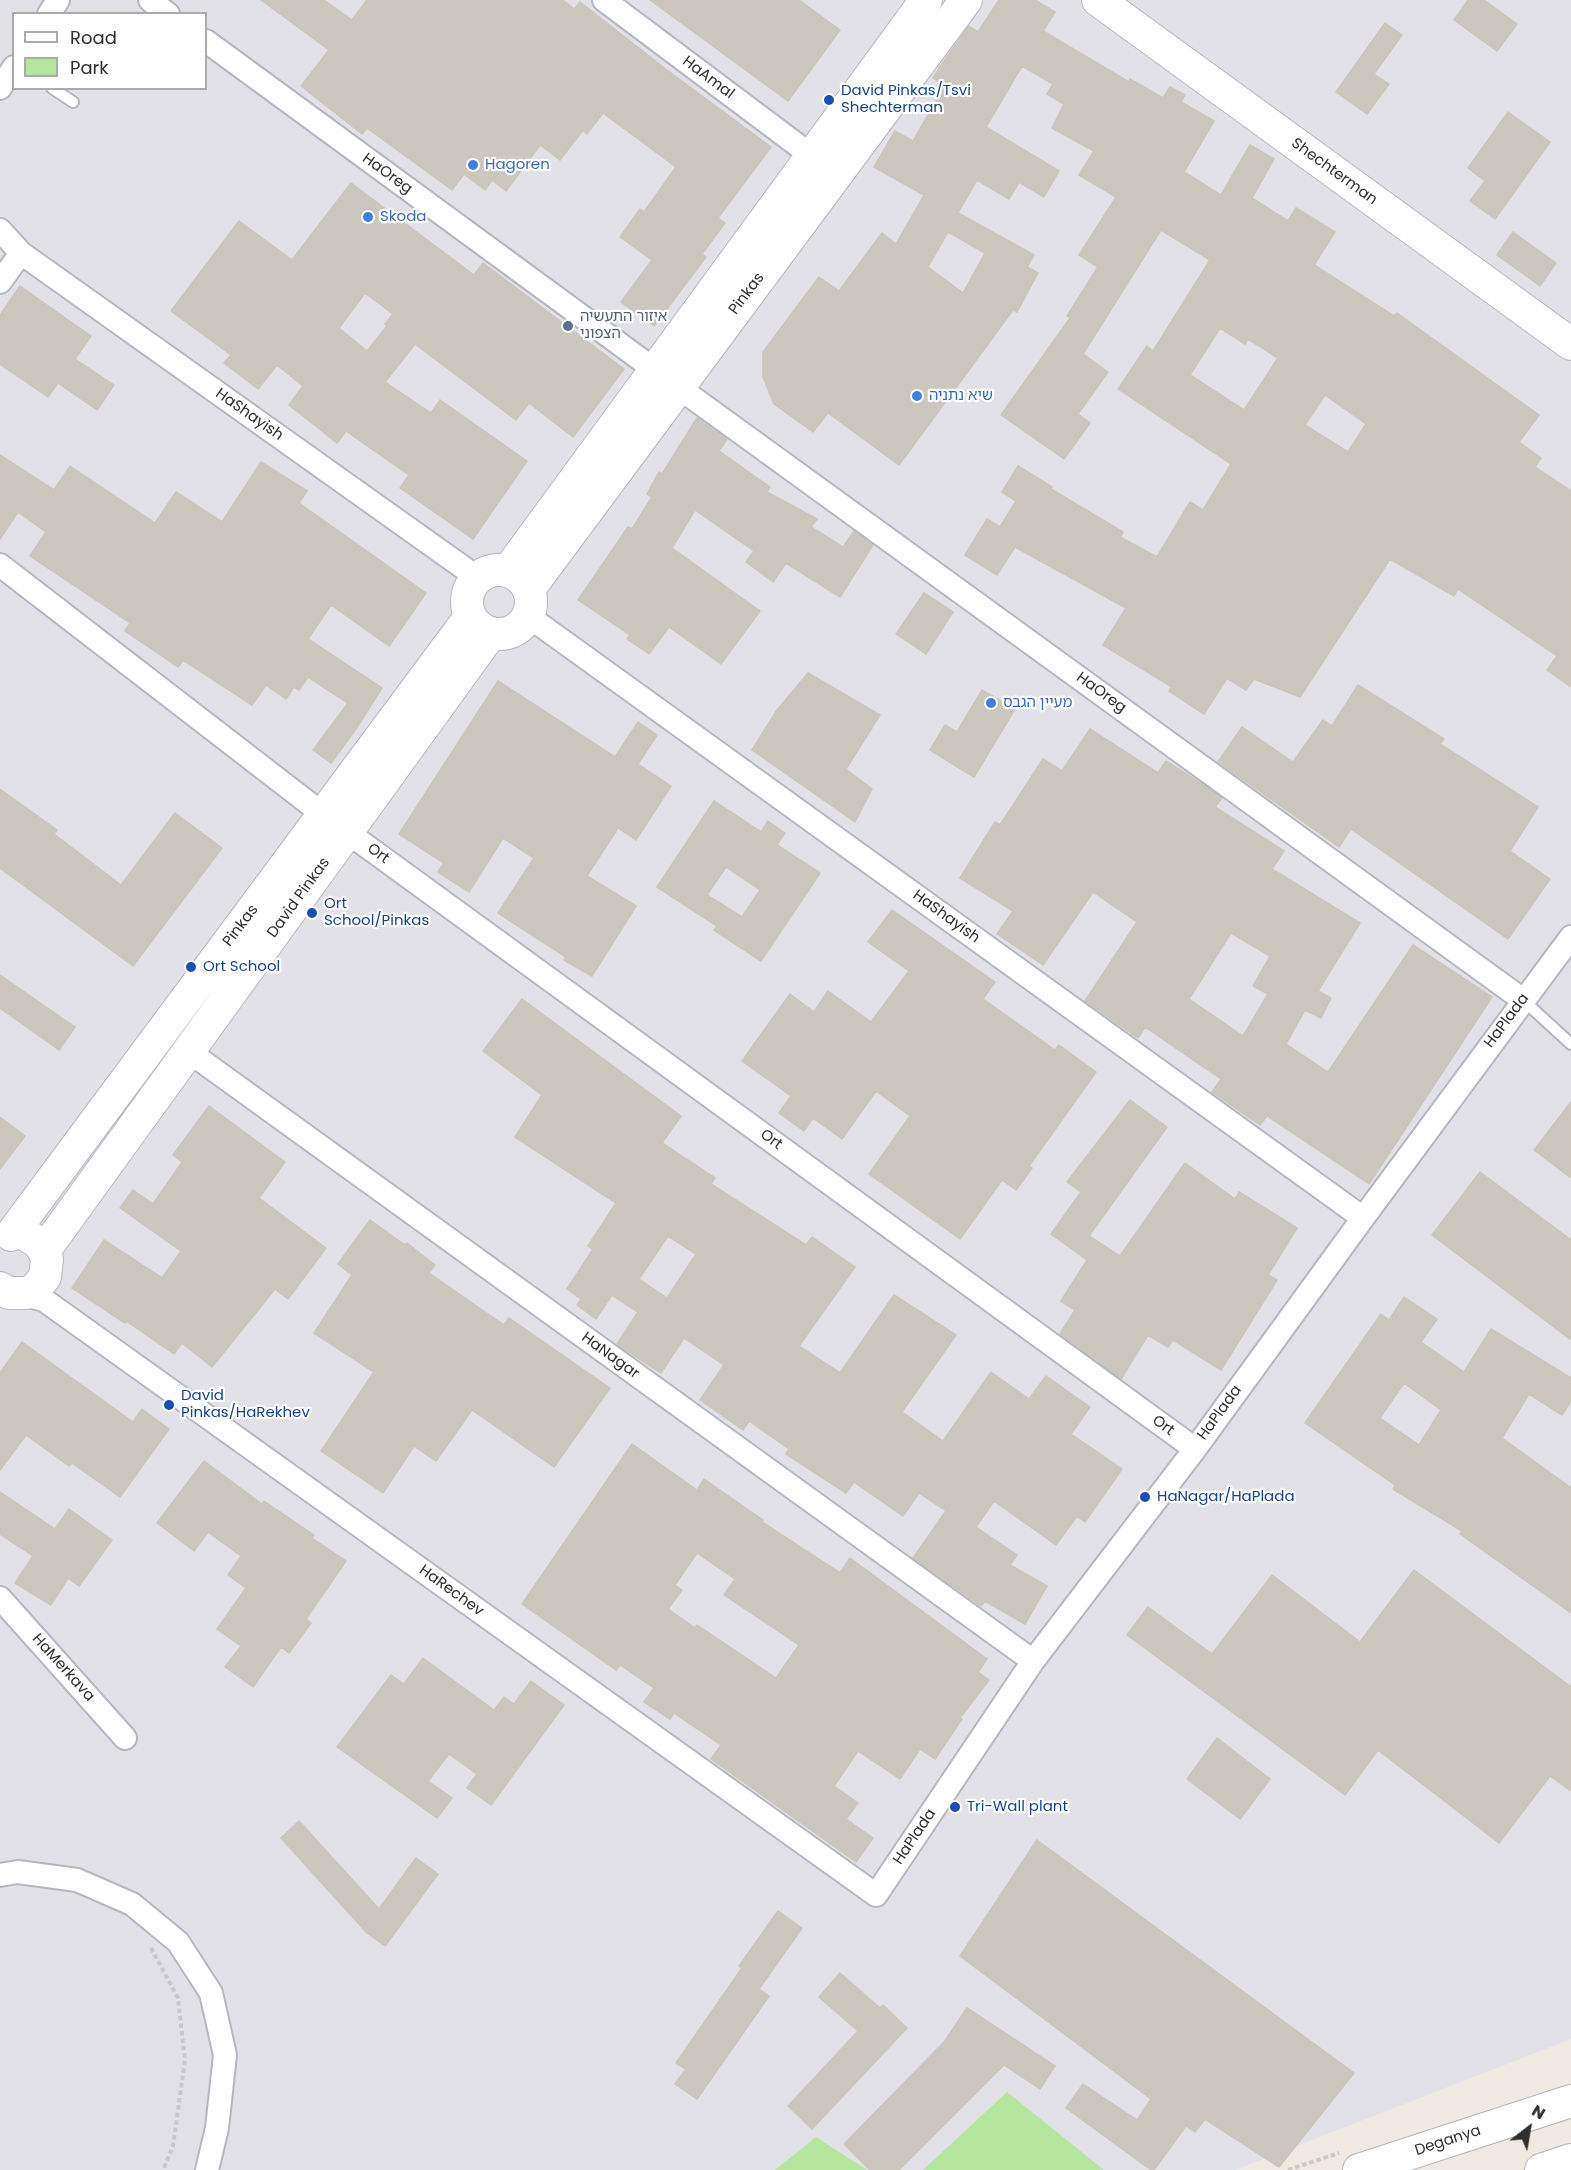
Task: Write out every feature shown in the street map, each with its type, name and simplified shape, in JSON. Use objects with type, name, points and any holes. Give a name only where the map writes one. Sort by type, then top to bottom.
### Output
[{"type":"street","points":[[150,0],[165,12]]},
{"type":"street","name":"HaAmal","points":[[604,0],[812,156]]},
{"type":"street","name":"Pinkas","points":[[667,378],[812,156],[926,0]]},
{"type":"street","name":"Pinkas","points":[[511,588],[667,378],[966,0]]},
{"type":"street","name":"Shechterman","points":[[1098,0],[1571,344]]},
{"type":"street","name":"HaOreg","points":[[207,42],[1523,1000]]},
{"type":"street","points":[[0,88],[12,70]]},
{"type":"street","name":"HaShayish","points":[[0,230],[21,253],[511,588],[1363,1218]]},
{"type":"street","points":[[0,282],[21,253]]},
{"type":"street","name":"Ort","points":[[0,565],[335,823],[1194,1449]]},
{"type":"street","points":[[471,586],[511,588],[522,625],[502,634],[481,625],[467,608],[467,597],[471,586]]},
{"type":"street","name":"Pinkas","points":[[5,1237],[335,823],[481,625]]},
{"type":"street","name":"David Pinkas","points":[[44,1251],[188,1052],[335,823]]},
{"type":"street","name":"HaPlada","points":[[876,1895],[1033,1662],[1194,1449],[1571,937]]},
{"type":"street","name":"HaNagar","points":[[188,1052],[1033,1662]]},
{"type":"street","points":[[5,1237],[21,1234],[30,1237],[38,1242],[47,1259],[45,1276],[34,1290],[10,1297]]},
{"type":"street","name":"HaRechev","points":[[10,1297],[44,1300],[876,1895]]},
{"type":"street","name":"HaMerkava","points":[[0,1598],[125,1738]]},
{"type":"street","points":[[0,1875],[18,1872],[77,1880],[132,1904],[178,1942],[211,1993],[225,2055],[217,2128],[207,2170]]},
{"type":"street","name":"Deganya","points":[[1359,2170],[1571,2100]]},
{"type":"street","points":[[1540,2170],[1571,2160]]},
{"type":"lane","points":[[55,90],[73,102]]},
{"type":"lane","points":[[1523,1000],[1571,1044]]},
{"type":"path","points":[[143,1941],[150,1947],[178,1998],[185,2060],[173,2146],[163,2170]]},
{"type":"shaded area","points":[[0,0],[1571,0],[1571,2039],[1235,2170],[0,2170]]},
{"type":"green space","points":[[1007,2092],[1104,2170],[923,2170]]},
{"type":"green space","points":[[816,2137],[867,2170],[775,2170]]},
{"type":"building","points":[[261,0],[324,0],[352,20],[367,0],[563,0],[574,9],[580,2],[771,147],[718,218],[725,223],[702,254],[706,257],[654,326],[621,302],[652,260],[620,237],[640,209],[644,212],[676,167],[603,113],[587,134],[583,130],[560,160],[540,145],[506,191],[492,180],[485,190],[464,174],[452,190],[367,128],[362,134],[301,86],[329,50]]},
{"type":"building","points":[[650,0],[799,0],[840,30],[788,101]]},
{"type":"building","points":[[999,0],[1035,0],[1055,12],[1043,31],[1129,82],[1130,79],[1163,98],[1170,87],[1185,95],[1181,102],[1214,121],[1184,172],[1221,195],[1250,145],[1274,159],[1252,198],[1288,221],[1296,208],[1335,232],[1314,265],[1394,316],[1397,313],[1539,415],[1519,442],[1541,458],[1535,467],[1571,491],[1571,687],[1547,670],[1557,656],[1458,589],[1454,596],[1390,559],[1300,697],[1254,679],[1246,690],[1227,678],[1204,714],[1169,691],[1172,687],[1103,645],[1126,608],[1015,547],[997,575],[965,555],[987,519],[1000,527],[1016,501],[1002,492],[1018,466],[1052,487],[1051,489],[1123,532],[1120,537],[1157,557],[1190,502],[1203,510],[1231,464],[1118,389],[1147,346],[1153,351],[1210,260],[1161,230],[1083,354],[1108,372],[1078,414],[1090,423],[1064,459],[1001,415],[1070,318],[1067,316],[1098,267],[1079,255],[1116,197],[1079,175],[1094,151],[1052,128],[1064,104],[1047,94],[1053,84],[1022,66],[986,127],[1059,171],[1044,197],[1019,182],[1009,199],[977,180],[958,213],[1034,255],[1027,267],[1038,273],[1017,312],[1013,310],[899,465],[828,413],[813,432],[774,404],[763,377],[763,352],[819,277],[839,291],[882,233],[896,244],[924,195],[874,167],[895,131],[913,141],[945,85],[933,78],[969,26],[978,32]],"holes":[[[948,232],[985,253],[963,293],[928,267]],[[1220,328],[1245,344],[1248,339],[1278,358],[1244,410],[1190,375]],[[1325,395],[1366,424],[1348,452],[1305,425]]]},
{"type":"building","points":[[1468,0],[1484,0],[1517,24],[1497,51],[1454,20]]},
{"type":"building","points":[[1385,23],[1402,35],[1374,74],[1389,84],[1367,114],[1336,92]]},
{"type":"building","points":[[1508,112],[1550,142],[1495,219],[1470,201],[1485,181],[1468,168]]},
{"type":"building","points":[[351,183],[474,275],[483,263],[624,369],[573,437],[529,403],[516,420],[415,344],[385,382],[431,413],[440,400],[527,461],[473,539],[400,488],[409,475],[346,431],[337,443],[289,405],[303,386],[277,365],[258,389],[224,363],[231,355],[171,311],[239,221],[292,260]],"holes":[[[365,293],[393,314],[385,324],[387,326],[367,351],[339,328]]]},
{"type":"building","points":[[1513,232],[1556,263],[1540,286],[1497,255]]},
{"type":"building","points":[[20,286],[91,336],[75,359],[114,385],[97,410],[58,383],[48,397],[0,364],[0,315]]},
{"type":"building","points":[[697,418],[727,439],[719,451],[770,487],[767,492],[817,519],[811,527],[843,547],[854,531],[873,545],[840,597],[786,563],[773,582],[746,562],[754,551],[695,510],[672,548],[760,611],[721,664],[669,627],[649,654],[627,639],[630,635],[578,600],[628,527],[632,529],[652,497],[647,494],[659,472],[662,474]]},
{"type":"building","points":[[0,455],[54,490],[70,466],[155,523],[176,492],[222,522],[261,462],[307,491],[299,503],[426,593],[389,646],[331,605],[308,639],[382,688],[331,763],[313,750],[348,703],[308,677],[299,690],[294,687],[286,699],[266,685],[252,705],[183,660],[178,667],[125,631],[130,623],[30,556],[46,532],[18,512],[0,539]]},
{"type":"building","points":[[924,593],[953,612],[926,654],[896,634]]},
{"type":"building","points":[[808,673],[880,715],[846,769],[872,789],[855,822],[752,750],[777,710]]},
{"type":"building","points":[[498,681],[615,757],[638,722],[657,735],[638,764],[671,786],[636,840],[618,828],[587,876],[636,906],[592,976],[564,960],[566,957],[498,913],[534,858],[503,838],[469,892],[438,872],[444,863],[399,834]]},
{"type":"building","points":[[1358,685],[1444,739],[1440,744],[1538,807],[1510,851],[1550,879],[1508,939],[1351,829],[1339,847],[1218,762],[1242,727],[1293,762],[1323,720],[1332,726]]},
{"type":"building","points":[[982,690],[1015,709],[974,777],[930,750],[945,725],[957,732]]},
{"type":"building","points":[[1090,729],[1158,773],[1166,761],[1222,798],[1215,807],[1284,851],[1272,869],[1360,923],[1318,991],[1331,998],[1321,1018],[1305,1010],[1286,1044],[1328,1072],[1413,945],[1492,997],[1369,1184],[1267,1116],[1260,1125],[1212,1092],[1221,1079],[1145,1027],[1138,1038],[1085,1001],[1137,922],[1093,892],[1043,965],[997,934],[1013,911],[960,878],[995,822],[1000,825],[1043,759],[1062,771]],"holes":[[[1231,933],[1270,956],[1253,986],[1268,994],[1243,1036],[1189,999]]]},
{"type":"building","points":[[0,789],[57,830],[54,834],[121,885],[175,813],[222,848],[133,966],[0,868]]},
{"type":"building","points":[[714,801],[761,832],[768,821],[785,833],[777,845],[820,873],[761,961],[714,930],[717,926],[657,887]],"holes":[[[726,867],[760,890],[742,917],[707,895]]]},
{"type":"building","points":[[892,910],[995,982],[983,999],[1055,1050],[1059,1045],[1096,1072],[1029,1166],[1032,1168],[1016,1190],[1002,1180],[960,1239],[869,1174],[910,1116],[876,1091],[842,1139],[813,1118],[804,1131],[779,1113],[791,1096],[742,1061],[790,994],[814,1012],[828,991],[871,1022],[909,971],[868,942]]},
{"type":"building","points":[[0,975],[75,1027],[59,1050],[0,1008]]},
{"type":"building","points":[[522,999],[681,1116],[662,1143],[715,1178],[711,1184],[806,1245],[812,1237],[855,1267],[799,1346],[840,1373],[894,1295],[956,1335],[902,1412],[943,1441],[991,1372],[1029,1399],[1046,1376],[1090,1407],[1071,1434],[1122,1469],[1085,1522],[1077,1516],[1056,1545],[994,1501],[976,1527],[1017,1555],[1010,1565],[1047,1586],[1025,1624],[985,1601],[981,1606],[913,1558],[946,1511],[919,1493],[903,1516],[854,1482],[846,1493],[786,1454],[789,1449],[749,1421],[743,1430],[700,1400],[724,1365],[684,1338],[661,1373],[617,1344],[638,1312],[612,1295],[596,1319],[577,1305],[581,1299],[567,1289],[593,1249],[588,1246],[616,1203],[515,1137],[542,1095],[483,1051]],"holes":[[[668,1236],[696,1254],[667,1298],[639,1279]]]},
{"type":"building","points":[[1130,1100],[1167,1127],[1089,1236],[1120,1256],[1185,1163],[1235,1199],[1239,1192],[1297,1228],[1268,1275],[1277,1280],[1221,1370],[1173,1340],[1168,1347],[1148,1335],[1121,1379],[1060,1334],[1075,1310],[1061,1301],[1087,1260],[1051,1234],[1081,1192],[1067,1182]]},
{"type":"building","points":[[1571,1102],[1571,1178],[1534,1150]]},
{"type":"building","points":[[209,1106],[285,1162],[259,1198],[326,1248],[288,1299],[275,1289],[212,1367],[182,1343],[174,1354],[72,1288],[104,1240],[162,1278],[181,1251],[120,1208],[133,1190],[153,1204],[182,1162],[173,1155]]},
{"type":"building","points":[[0,1117],[25,1136],[0,1169]]},
{"type":"building","points":[[1480,1172],[1571,1240],[1571,1340],[1432,1235]]},
{"type":"building","points":[[370,1220],[405,1245],[407,1243],[435,1265],[429,1273],[504,1325],[509,1318],[610,1388],[554,1467],[472,1410],[436,1461],[414,1446],[383,1493],[321,1451],[374,1372],[314,1333],[352,1275],[338,1264]]},
{"type":"building","points":[[1404,1297],[1437,1319],[1421,1342],[1464,1372],[1491,1329],[1571,1378],[1571,1401],[1562,1415],[1529,1394],[1502,1438],[1571,1488],[1571,1613],[1460,1534],[1462,1531],[1393,1489],[1395,1485],[1305,1423],[1381,1314],[1389,1320]],"holes":[[[1404,1383],[1441,1410],[1419,1445],[1380,1418]]]},
{"type":"building","points":[[22,1342],[133,1422],[142,1409],[169,1429],[120,1497],[72,1463],[69,1466],[26,1435],[0,1470],[0,1373]]},
{"type":"building","points":[[632,1444],[697,1490],[704,1479],[763,1520],[762,1522],[840,1573],[850,1558],[987,1659],[978,1672],[989,1680],[960,1718],[962,1719],[935,1759],[920,1749],[900,1779],[858,1751],[834,1786],[858,1803],[846,1819],[873,1838],[856,1862],[711,1759],[721,1745],[674,1713],[670,1719],[644,1702],[654,1688],[620,1665],[616,1670],[522,1604]],"holes":[[[697,1553],[735,1579],[724,1595],[799,1645],[776,1678],[697,1625],[695,1628],[668,1609],[682,1590],[675,1585]]]},
{"type":"building","points":[[204,1461],[262,1504],[264,1501],[314,1535],[312,1538],[346,1561],[306,1619],[311,1623],[289,1653],[281,1647],[253,1687],[225,1667],[241,1646],[217,1629],[246,1588],[228,1575],[241,1556],[208,1532],[194,1551],[157,1523]]},
{"type":"building","points":[[0,1492],[55,1529],[69,1509],[112,1540],[79,1586],[68,1578],[51,1605],[15,1583],[33,1556],[0,1534]]},
{"type":"building","points":[[1414,1570],[1571,1687],[1571,1791],[1550,1776],[1499,1843],[1378,1750],[1345,1795],[1127,1635],[1148,1607],[1212,1654],[1272,1575],[1360,1642]]},
{"type":"building","points":[[423,1658],[494,1710],[504,1697],[514,1704],[531,1681],[564,1705],[491,1805],[467,1788],[477,1774],[449,1754],[428,1781],[452,1798],[437,1818],[337,1747],[391,1675],[404,1684]]},
{"type":"building","points":[[1217,1738],[1270,1779],[1240,1819],[1187,1779]]},
{"type":"building","points":[[299,1821],[379,1909],[416,1858],[438,1874],[385,1946],[367,1933],[281,1838]]},
{"type":"building","points":[[1037,1840],[1354,2073],[1279,2167],[1205,2119],[1195,2132],[1186,2126],[1154,2170],[1151,2170],[1066,2108],[1083,2084],[1137,2120],[1151,2099],[960,1956]]},
{"type":"building","points":[[778,1911],[802,1928],[759,1989],[769,1996],[697,2099],[675,2084],[686,2069],[676,2063],[742,1968],[739,1966]]},
{"type":"building","points":[[840,1973],[880,2008],[883,2005],[907,2028],[812,2129],[788,2106],[858,2031],[819,1997]]},
{"type":"building","points":[[967,2008],[1055,2066],[1040,2089],[1004,2065],[899,2170],[870,2170],[844,2144],[944,2042]]},
{"type":"place","name":"David Pinkas/Tsvi Shechterman","points":[[829,100]]},
{"type":"place","name":"Hagoren","points":[[473,165]]},
{"type":"place","name":"Skoda","points":[[368,217]]},
{"type":"place","name":"איזור התעשיה הצפוני","points":[[568,326]]},
{"type":"place","name":"שיא נתניה","points":[[917,396]]},
{"type":"place","name":"מעיין הגבס","points":[[991,703]]},
{"type":"place","name":"Ort School/Pinkas","points":[[312,913]]},
{"type":"place","name":"Ort School","points":[[191,967]]},
{"type":"place","name":"David Pinkas/HaRekhev","points":[[169,1405]]},
{"type":"place","name":"HaNagar/HaPlada","points":[[1145,1497]]},
{"type":"place","name":"Tri-Wall plant","points":[[955,1807]]}]
